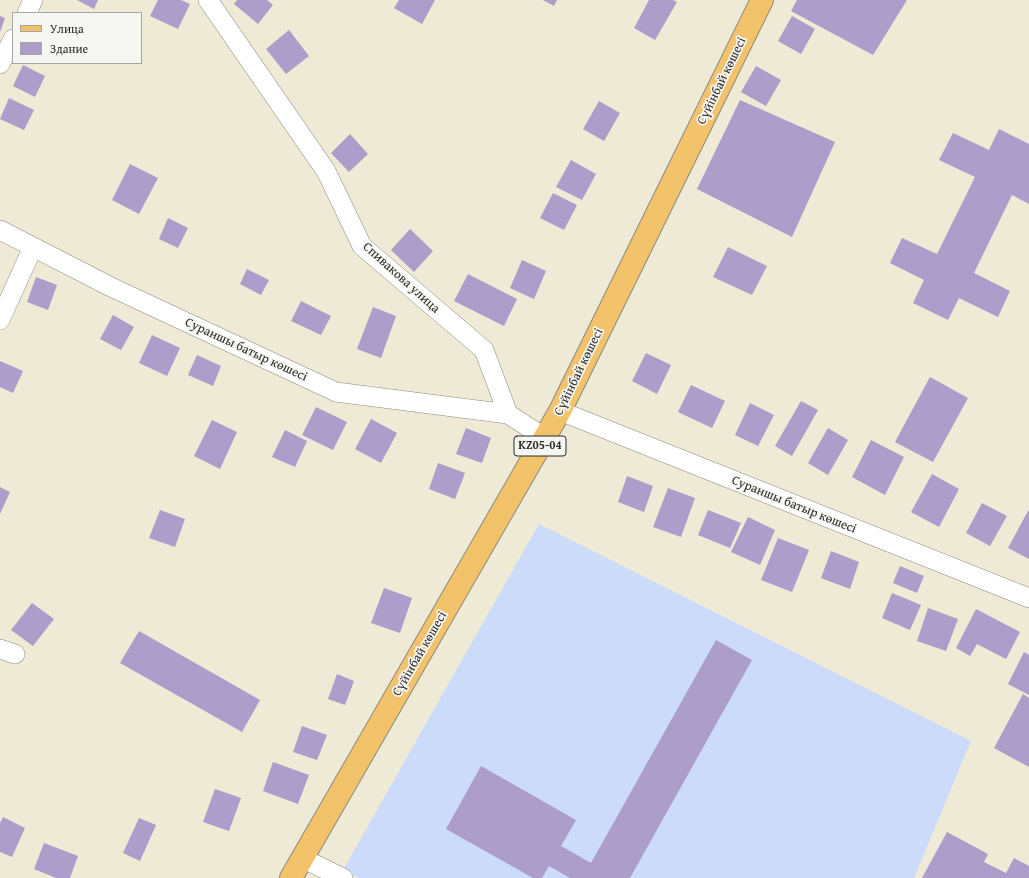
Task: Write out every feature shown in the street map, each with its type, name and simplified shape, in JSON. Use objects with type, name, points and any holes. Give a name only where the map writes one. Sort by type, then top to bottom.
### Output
[{"type":"main road","name":"Сүйінбай көшесі","points":[[291,878],[560,411],[762,0]]},
{"type":"street","points":[[27,12],[33,0]]},
{"type":"street","name":"Спивакова улица","points":[[208,0],[326,171],[362,246],[484,350],[508,414]]},
{"type":"street","points":[[0,64],[12,41]]},
{"type":"street","name":"Сураншы батыр көшесі","points":[[0,230],[111,287],[336,392],[508,414]]},
{"type":"street","points":[[0,320],[33,247]]},
{"type":"street","name":"Сураншы батыр көшесі","points":[[560,411],[1029,598]]},
{"type":"street","points":[[508,414],[544,438]]},
{"type":"street","points":[[302,858],[343,878]]},
{"type":"shaded area","points":[[539,524],[971,741],[914,878],[358,878],[343,870]]},
{"type":"building","points":[[77,0],[98,0],[94,9]]},
{"type":"building","points":[[158,0],[181,0],[190,4],[178,29],[150,16]]},
{"type":"building","points":[[237,0],[267,0],[273,5],[258,24],[234,4]]},
{"type":"building","points":[[399,0],[435,0],[422,24],[394,8]]},
{"type":"building","points":[[543,0],[557,0],[554,6]]},
{"type":"building","points":[[649,0],[673,0],[677,2],[655,40],[634,28]]},
{"type":"building","points":[[797,0],[907,0],[873,55],[791,11]]},
{"type":"building","points":[[0,16],[5,18],[0,32]]},
{"type":"building","points":[[792,16],[815,29],[801,54],[778,41]]},
{"type":"building","points":[[289,30],[309,56],[286,74],[266,49]]},
{"type":"building","points":[[23,65],[45,76],[35,97],[13,86]]},
{"type":"building","points":[[756,66],[781,80],[766,106],[741,92]]},
{"type":"building","points":[[9,98],[34,110],[24,130],[0,119]]},
{"type":"building","points":[[740,100],[835,142],[792,237],[697,189]]},
{"type":"building","points":[[599,101],[620,113],[604,141],[583,129]]},
{"type":"building","points":[[999,129],[1029,144],[1029,204],[1012,195],[974,273],[1010,291],[998,317],[959,298],[948,320],[913,303],[924,280],[890,263],[902,238],[937,254],[975,177],[939,160],[953,133],[989,150]]},
{"type":"building","points":[[350,134],[368,154],[349,172],[331,153]]},
{"type":"building","points":[[571,160],[596,174],[582,200],[556,187]]},
{"type":"building","points":[[130,164],[158,178],[139,214],[112,200]]},
{"type":"building","points":[[553,193],[577,205],[564,230],[540,218]]},
{"type":"building","points":[[168,218],[188,228],[178,248],[159,239]]},
{"type":"building","points":[[410,229],[433,251],[414,272],[391,250]]},
{"type":"building","points":[[728,247],[767,266],[752,295],[713,277]]},
{"type":"building","points":[[522,260],[546,271],[534,299],[510,288]]},
{"type":"building","points":[[247,269],[269,280],[261,295],[240,284]]},
{"type":"building","points":[[468,274],[517,299],[504,326],[454,301]]},
{"type":"building","points":[[36,277],[57,285],[48,310],[27,302]]},
{"type":"building","points":[[301,301],[331,316],[321,335],[291,321]]},
{"type":"building","points":[[373,307],[396,316],[381,358],[357,349]]},
{"type":"building","points":[[113,315],[134,327],[121,350],[100,339]]},
{"type":"building","points":[[152,335],[180,348],[167,376],[139,363]]},
{"type":"building","points":[[646,353],[671,365],[657,394],[632,381]]},
{"type":"building","points":[[197,355],[221,366],[213,386],[188,375]]},
{"type":"building","points":[[0,361],[23,371],[13,393],[0,387]]},
{"type":"building","points":[[930,377],[968,398],[933,462],[895,442]]},
{"type":"building","points":[[691,385],[725,401],[712,428],[678,412]]},
{"type":"building","points":[[801,401],[818,410],[792,456],[775,446]]},
{"type":"building","points":[[750,403],[774,415],[758,446],[735,435]]},
{"type":"building","points":[[316,407],[347,422],[333,450],[302,435]]},
{"type":"building","points":[[371,419],[397,433],[381,463],[355,449]]},
{"type":"building","points":[[212,420],[237,432],[220,469],[194,456]]},
{"type":"building","points":[[466,428],[491,438],[482,463],[456,454]]},
{"type":"building","points":[[828,428],[848,440],[828,475],[808,463]]},
{"type":"building","points":[[285,430],[307,441],[295,467],[272,457]]},
{"type":"building","points":[[871,440],[904,457],[885,495],[852,477]]},
{"type":"building","points":[[438,463],[465,473],[455,499],[429,489]]},
{"type":"building","points":[[932,474],[959,489],[939,527],[911,512]]},
{"type":"building","points":[[627,476],[653,486],[644,512],[618,502]]},
{"type":"building","points":[[0,487],[10,492],[0,514]]},
{"type":"building","points":[[668,488],[695,498],[681,537],[653,527]]},
{"type":"building","points":[[982,503],[1007,516],[990,546],[966,533]]},
{"type":"building","points":[[160,510],[185,519],[175,547],[149,538]]},
{"type":"building","points":[[708,510],[741,523],[730,548],[698,535]]},
{"type":"building","points":[[1029,511],[1029,559],[1008,548]]},
{"type":"building","points":[[748,517],[775,530],[760,565],[731,552]]},
{"type":"building","points":[[778,538],[809,550],[792,592],[761,580]]},
{"type":"building","points":[[831,551],[859,562],[850,589],[821,578]]},
{"type":"building","points":[[900,566],[924,576],[917,593],[893,583]]},
{"type":"building","points":[[384,588],[412,598],[400,633],[371,623]]},
{"type":"building","points":[[892,593],[921,605],[910,630],[882,618]]},
{"type":"building","points":[[32,603],[54,619],[33,646],[11,630]]},
{"type":"building","points":[[928,608],[958,619],[946,651],[917,641]]},
{"type":"building","points":[[976,609],[1020,632],[1006,659],[977,644],[970,656],[956,648]]},
{"type":"building","points":[[139,631],[260,700],[242,732],[120,663]]},
{"type":"building","points":[[716,640],[752,660],[630,878],[570,878],[549,866],[542,878],[533,878],[446,829],[481,766],[576,820],[561,846],[591,863]]},
{"type":"building","points":[[1024,652],[1029,655],[1029,695],[1008,684]]},
{"type":"building","points":[[337,674],[354,681],[345,705],[328,699]]},
{"type":"building","points":[[1023,694],[1029,698],[1029,767],[994,748]]},
{"type":"building","points":[[302,726],[327,735],[317,760],[293,752]]},
{"type":"building","points":[[273,762],[309,775],[298,804],[263,791]]},
{"type":"building","points":[[215,789],[241,798],[229,831],[203,822]]},
{"type":"building","points":[[3,817],[25,828],[12,857],[0,852],[0,823]]},
{"type":"building","points":[[139,818],[156,825],[140,861],[123,853]]},
{"type":"building","points":[[947,832],[988,854],[984,862],[1006,873],[1014,858],[1029,866],[1029,878],[922,878]]},
{"type":"building","points":[[44,843],[78,856],[70,878],[56,878],[34,869]]}]
